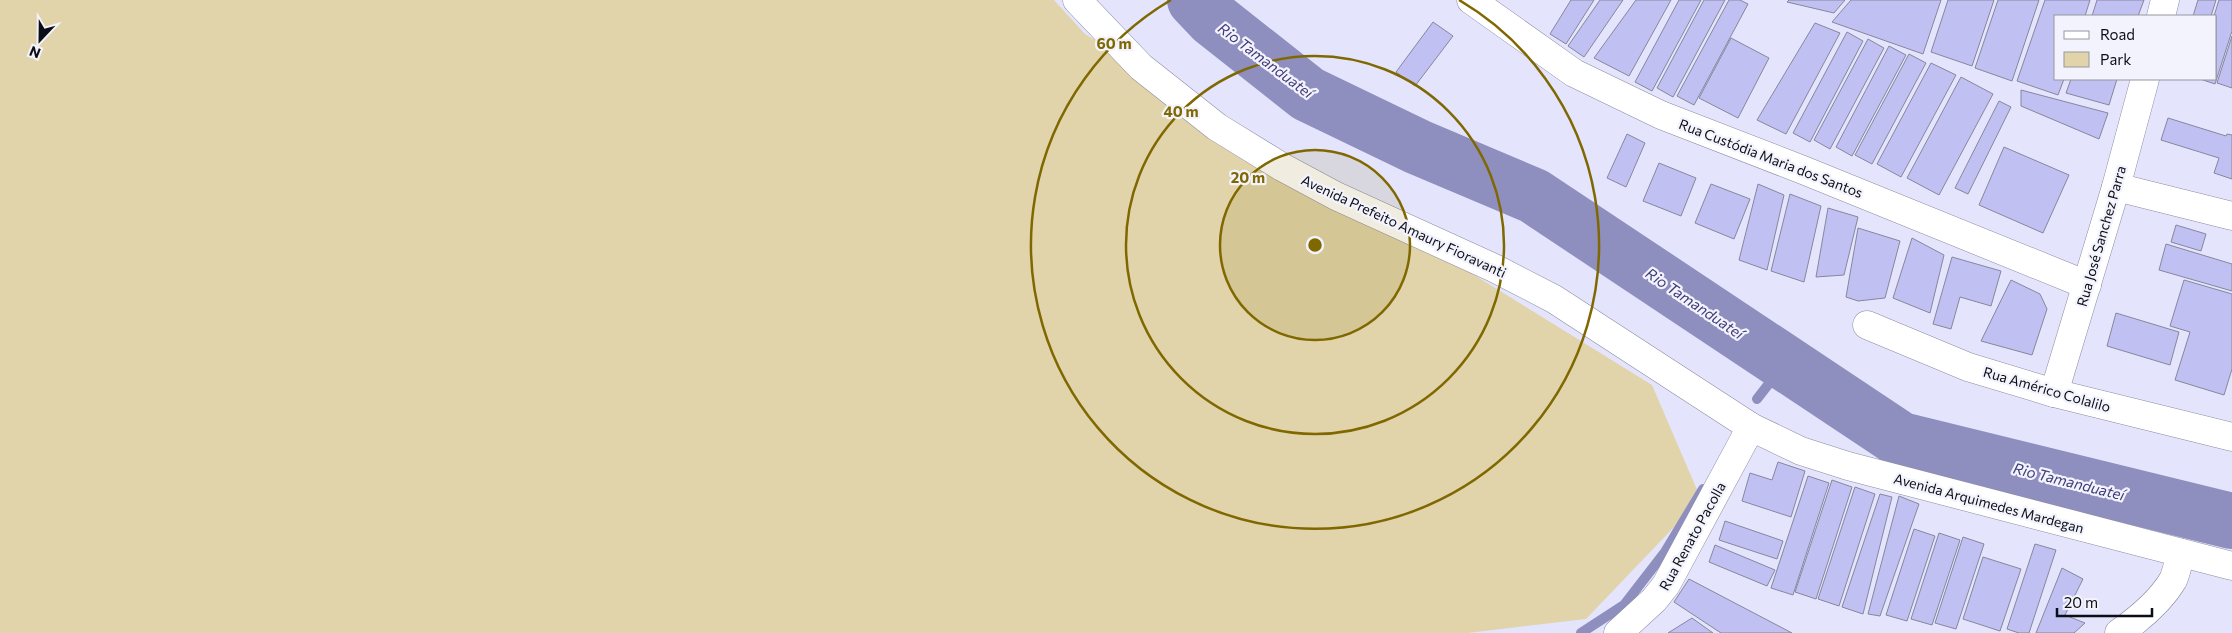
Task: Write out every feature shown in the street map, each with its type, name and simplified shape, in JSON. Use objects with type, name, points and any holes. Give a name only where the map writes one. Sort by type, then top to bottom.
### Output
[{"type":"street","name":"Avenida Prefeito Amaury Fioravanti","points":[[1077,0],[1141,67],[1217,127],[1282,168],[1336,196],[1494,268],[1554,299],[1751,427]]},
{"type":"street","name":"Rua Custódia Maria dos Santos","points":[[1471,0],[1574,73],[1661,116],[1803,170],[2087,285]]},
{"type":"street","points":[[2161,15],[2165,0]]},
{"type":"street","name":"Rua José Sanchez Parra","points":[[2054,393],[2116,187],[2145,80]]},
{"type":"street","points":[[2116,187],[2232,216]]},
{"type":"street","name":"Rua Américo Colalilo","points":[[1867,325],[1968,366],[2054,393],[2232,437]]},
{"type":"street","name":"Avenida Arquimedes Mardegan","points":[[1751,427],[1801,451],[1848,466],[2232,566]]},
{"type":"street","name":"Rua Renato Pacolla","points":[[1618,633],[1654,600],[1666,585],[1751,427]]},
{"type":"street","points":[[2119,633],[2136,621],[2155,603],[2173,579],[2181,553]]},
{"type":"green space","points":[[0,0],[1054,0],[1085,34],[1652,385],[1701,499],[1586,619],[1468,633],[0,633]]},
{"type":"building","points":[[1571,0],[1594,0],[1566,44],[1550,34]]},
{"type":"building","points":[[1600,0],[1623,0],[1584,57],[1568,46]]},
{"type":"building","points":[[1636,0],[1671,0],[1629,76],[1594,58]]},
{"type":"building","points":[[1679,0],[1701,0],[1652,91],[1635,82]]},
{"type":"building","points":[[1704,0],[1725,0],[1673,97],[1657,88]]},
{"type":"building","points":[[1729,0],[1740,0],[1748,4],[1694,105],[1677,96]]},
{"type":"building","points":[[1789,0],[1845,0],[1834,13],[1787,2]]},
{"type":"building","points":[[1851,0],[1941,0],[1923,54],[1832,22]]},
{"type":"building","points":[[1948,0],[1994,0],[1972,66],[1931,52]]},
{"type":"building","points":[[1998,0],[2039,0],[2012,81],[1975,68]]},
{"type":"building","points":[[2045,0],[2090,0],[2085,15],[2054,15],[2054,80],[2064,80],[2058,95],[2017,81]]},
{"type":"building","points":[[2097,0],[2144,0],[2138,15],[2092,15]]},
{"type":"building","points":[[2198,0],[2216,0],[2211,15],[2193,15]]},
{"type":"building","points":[[2219,0],[2232,0],[2232,31],[2217,78],[2217,15],[2214,15]]},
{"type":"building","points":[[1433,22],[1453,36],[1415,86],[1396,72]]},
{"type":"building","points":[[1815,23],[1840,33],[1786,134],[1757,120]]},
{"type":"building","points":[[1847,32],[1863,41],[1810,142],[1793,133]]},
{"type":"building","points":[[2232,36],[2232,88],[2217,83]]},
{"type":"building","points":[[1731,38],[1769,58],[1738,118],[1699,98]]},
{"type":"building","points":[[1868,39],[1884,48],[1830,149],[1814,140]]},
{"type":"building","points":[[1889,46],[1906,55],[1852,156],[1836,147]]},
{"type":"building","points":[[1909,54],[1926,63],[1872,164],[1855,155]]},
{"type":"building","points":[[1931,63],[1956,75],[1901,177],[1877,164]]},
{"type":"building","points":[[1961,77],[1993,94],[1939,195],[1907,178]]},
{"type":"building","points":[[2071,80],[2117,80],[2109,105],[2066,93]]},
{"type":"building","points":[[2203,80],[2216,80],[2215,84]]},
{"type":"building","points":[[2021,90],[2108,113],[2099,139],[2021,106]]},
{"type":"building","points":[[1999,101],[2011,107],[1968,194],[1955,188]]},
{"type":"building","points":[[2168,118],[2226,136],[2227,134],[2232,135],[2232,179],[2214,173],[2219,158],[2161,140]]},
{"type":"building","points":[[1627,134],[1645,143],[1626,187],[1607,178]]},
{"type":"building","points":[[2004,147],[2069,175],[2043,233],[1979,205]]},
{"type":"building","points":[[1659,163],[1696,178],[1681,216],[1643,201]]},
{"type":"building","points":[[1711,184],[1750,199],[1734,239],[1695,223]]},
{"type":"building","points":[[1758,184],[1784,195],[1767,270],[1739,260]]},
{"type":"building","points":[[1790,194],[1821,206],[1804,282],[1771,271]]},
{"type":"building","points":[[1828,208],[1858,217],[1844,275],[1816,277]]},
{"type":"building","points":[[2176,225],[2206,234],[2201,251],[2171,242]]},
{"type":"building","points":[[1858,228],[1900,241],[1885,298],[1858,301],[1846,297]]},
{"type":"building","points":[[1912,238],[1944,255],[1930,313],[1893,298]]},
{"type":"building","points":[[2166,244],[2232,264],[2232,291],[2159,270]]},
{"type":"building","points":[[1952,257],[2001,271],[1991,306],[1960,297],[1951,329],[1933,324]]},
{"type":"building","points":[[2011,280],[2040,294],[2047,309],[2032,355],[1981,341]]},
{"type":"building","points":[[2184,280],[2232,294],[2232,369],[2224,395],[2175,380],[2190,332],[2170,326]]},
{"type":"building","points":[[2116,313],[2179,332],[2170,365],[2107,346]]},
{"type":"building","points":[[1778,462],[1805,471],[1791,517],[1742,501],[1750,473],[1772,480]]},
{"type":"building","points":[[1808,476],[1829,483],[1793,595],[1771,588]]},
{"type":"building","points":[[1832,480],[1852,487],[1816,599],[1795,592]]},
{"type":"building","points":[[1855,487],[1875,494],[1839,606],[1818,599]]},
{"type":"building","points":[[1880,494],[1892,497],[1863,614],[1842,607]]},
{"type":"building","points":[[1899,496],[1919,504],[1880,616],[1868,614]]},
{"type":"building","points":[[1725,521],[1783,541],[1777,559],[1719,540]]},
{"type":"building","points":[[1914,529],[1935,536],[1907,621],[1886,615]]},
{"type":"building","points":[[1939,533],[1960,540],[1932,625],[1911,619]]},
{"type":"building","points":[[1963,537],[1984,544],[1956,629],[1935,623]]},
{"type":"building","points":[[2035,544],[2056,550],[2029,633],[2019,633],[2007,629]]},
{"type":"building","points":[[1715,545],[1775,570],[1767,586],[1709,562]]},
{"type":"building","points":[[1983,557],[2021,569],[2000,631],[1963,619]]},
{"type":"building","points":[[2062,568],[2083,579],[2065,615],[2085,623],[2074,633],[2036,633]]},
{"type":"building","points":[[1689,579],[1792,633],[1721,633],[1674,602]]},
{"type":"building","points":[[1692,618],[1713,633],[1668,633]]},
{"type":"waterway","name":"Rio Tamanduateí","points":[[1195,0],[1213,19],[1308,94],[1418,147],[1534,196],[1901,440],[2232,521]]},
{"type":"waterway","points":[[1757,399],[1785,363]]},
{"type":"waterway","points":[[1581,633],[1624,605],[1665,552],[1703,489]]}]
